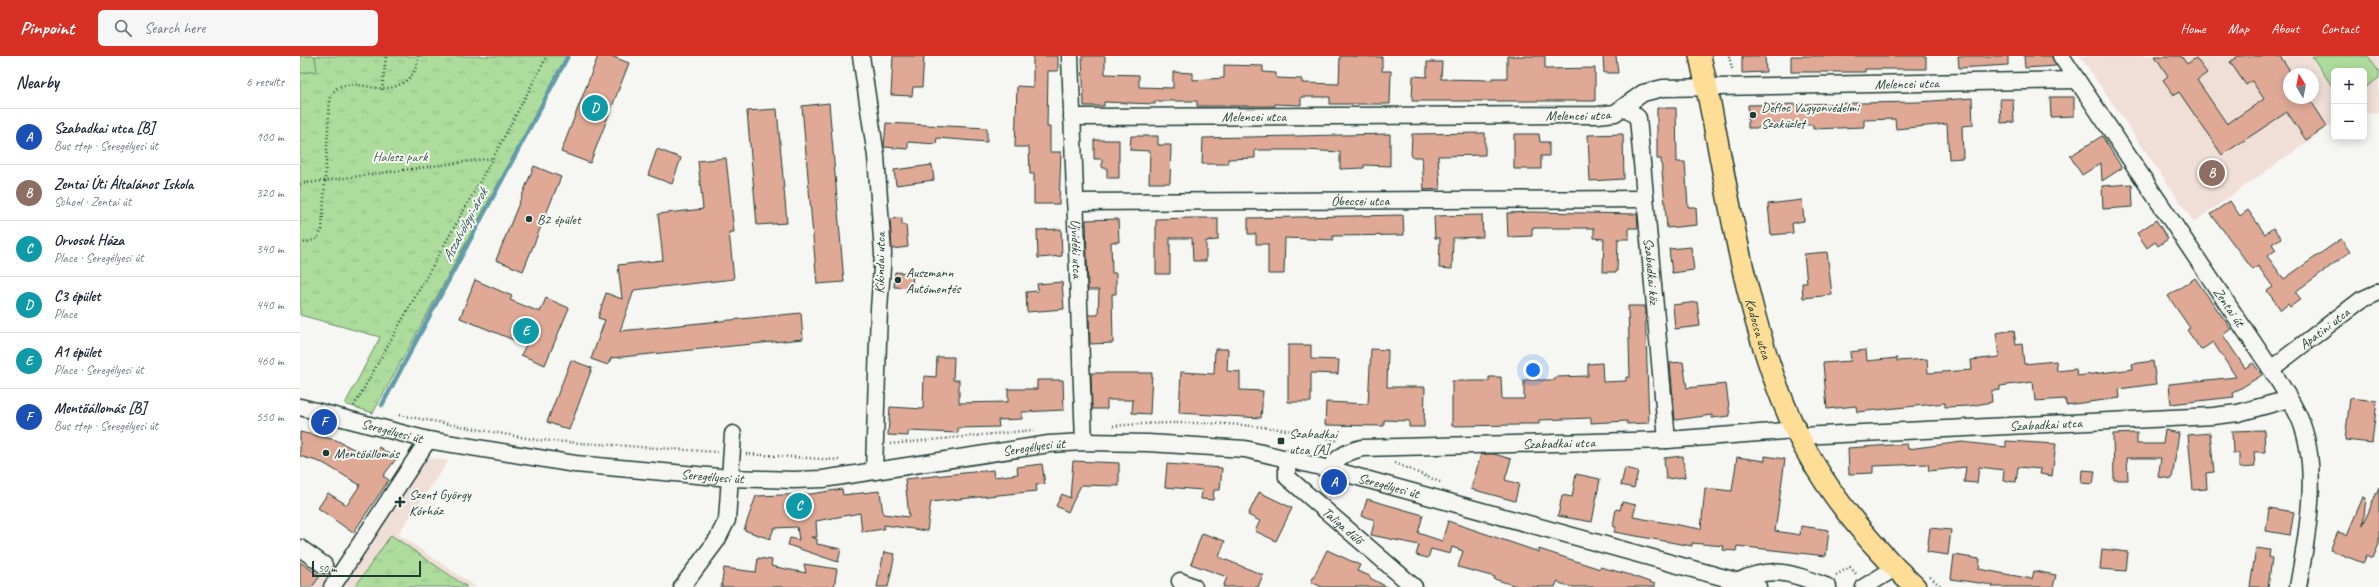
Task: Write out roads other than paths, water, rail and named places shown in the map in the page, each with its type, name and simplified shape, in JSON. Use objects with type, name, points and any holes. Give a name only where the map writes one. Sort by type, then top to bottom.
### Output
[{"type":"main road","name":"Kadocsa utca","points":[[1700,56],[1708,89],[1750,300],[1784,405],[1798,433],[1837,498],[1895,568]]},
{"type":"main road","points":[[1895,568],[1915,587]]},
{"type":"street","name":"Kikindai utca","points":[[861,56],[876,156],[883,254],[878,308],[874,471]]},
{"type":"street","name":"Újvidéki utca","points":[[1070,56],[1084,442]]},
{"type":"street","name":"Zentai út","points":[[2061,56],[2271,369],[2289,399],[2304,433],[2310,470],[2305,546],[2298,587]]},
{"type":"street","name":"Melencei utca","points":[[1072,117],[1598,115],[1615,113],[1626,107],[1643,93],[1663,88],[1708,89],[2077,80]]},
{"type":"street","name":"Szabadkai köz","points":[[1626,107],[1638,118],[1667,440]]},
{"type":"street","name":"Óbecsei utca","points":[[1075,202],[1645,199]]},
{"type":"street","name":"Apatini utca","points":[[2271,369],[2361,300],[2379,292]]},
{"type":"street","name":"Szabadkai utca","points":[[1329,469],[1334,462],[1347,452],[1362,448],[1667,440],[1798,433],[2213,416],[2238,413],[2289,399]]},
{"type":"street","name":"Seregélyesi út","points":[[300,407],[428,440],[575,464],[730,478],[793,480],[822,479],[1049,444],[1084,442],[1199,445],[1245,449],[1329,469],[1758,587]]},
{"type":"street","points":[[682,587],[717,540],[727,520],[733,434]]},
{"type":"street","points":[[332,587],[428,440]]},
{"type":"street","name":"Taliga dűlő","points":[[1287,458],[1287,477],[1414,587]]},
{"type":"street","points":[[300,548],[324,565]]},
{"type":"street","points":[[1866,586],[1895,568]]},
{"type":"street","points":[[1738,582],[1753,574],[1787,572],[1824,586]]},
{"type":"waterway","name":"Aszalvölgyi-árok","points":[[382,405],[568,56]]},
{"type":"place","name":"C3 épület","points":[[595,108]]},
{"type":"place","name":"Defloc Vagyonvédelmi Szaküzlet","points":[[1753,115]]},
{"type":"place","name":"Zentai Úti Általános Iskola","points":[[2212,173]]},
{"type":"place","name":"B2 épület","points":[[529,219]]},
{"type":"place","name":"Auszmann Autómentés","points":[[898,280]]},
{"type":"place","name":"A1 épület","points":[[526,331]]},
{"type":"place","name":"Mentőállomás [B]","points":[[324,422]]},
{"type":"place","name":"Szabadkai utca [A]","points":[[1281,441]]},
{"type":"place","name":"Mentőállomás","points":[[326,453]]},
{"type":"place","name":"Szabadkai utca [B]","points":[[1334,482]]},
{"type":"place","name":"Szent György Kórház","points":[[400,502]]},
{"type":"place","name":"Orvosok Háza","points":[[799,506]]},
{"type":"park label","name":"Halesz park","points":[[400,156]]}]
